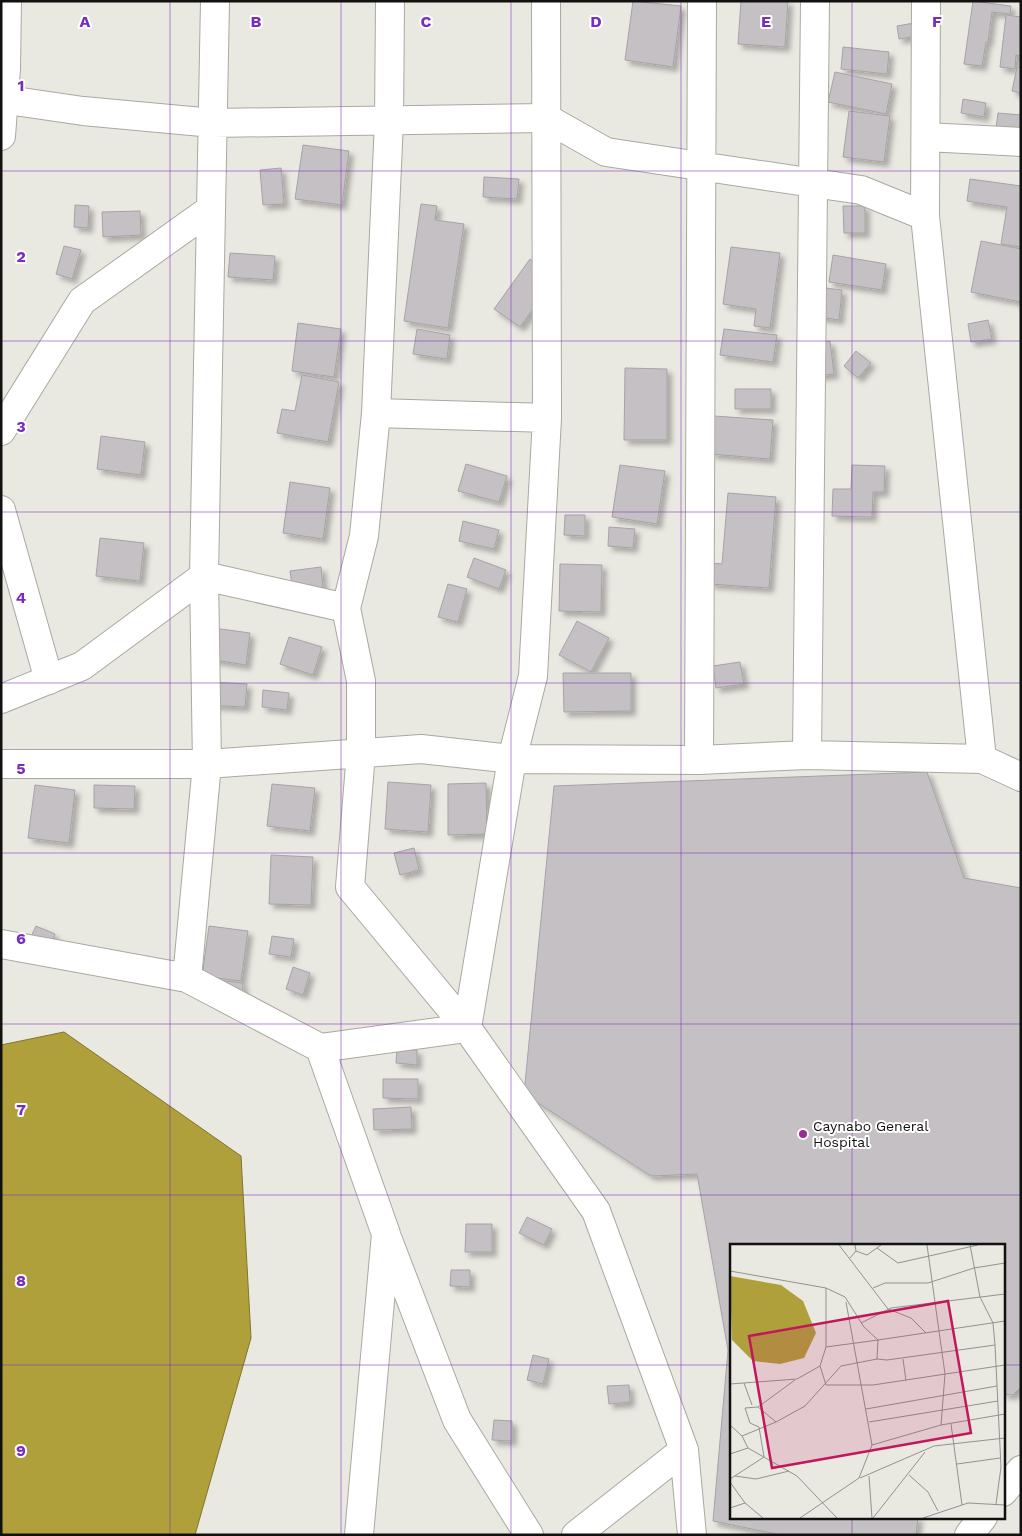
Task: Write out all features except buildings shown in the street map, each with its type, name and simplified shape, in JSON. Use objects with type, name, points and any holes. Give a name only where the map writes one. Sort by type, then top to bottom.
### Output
[{"type":"street","points":[[1,136],[7,1]]},
{"type":"street","points":[[187,978],[207,764],[204,576],[215,1]]},
{"type":"street","points":[[390,1],[389,120],[376,413],[364,536],[346,608],[361,681],[361,753],[350,887],[467,1028],[596,1211],[684,1450],[692,1535]]},
{"type":"street","points":[[467,1028],[512,760],[533,676],[547,418],[546,1]]},
{"type":"street","points":[[699,760],[702,1]]},
{"type":"street","points":[[807,755],[815,1]]},
{"type":"street","points":[[926,1],[925,216],[982,759]]},
{"type":"street","points":[[2,99],[83,111],[212,123],[546,118],[606,152],[861,190],[925,216]]},
{"type":"street","points":[[926,137],[1021,142]]},
{"type":"street","points":[[1,431],[82,301],[211,209]]},
{"type":"street","points":[[376,413],[547,418]]},
{"type":"street","points":[[1,510],[48,680]]},
{"type":"street","points":[[1,699],[82,666],[204,576],[346,608]]},
{"type":"street","points":[[1,764],[207,764],[421,749],[512,760],[699,760],[807,755],[982,759],[1021,777]]},
{"type":"street","points":[[1,944],[187,978],[320,1048],[467,1028]]},
{"type":"street","points":[[320,1048],[386,1234],[458,1420],[528,1535]]},
{"type":"street","points":[[359,1535],[386,1234]]},
{"type":"street","points":[[576,1535],[684,1450]]},
{"type":"street","points":[[1004,1491],[1021,1470]]},
{"type":"street","points":[[969,1535],[982,1518]]},
{"type":"shaded area","points":[[64,1032],[241,1156],[251,1338],[195,1535],[1,1535],[1,1045]]},
{"type":"place","name":"Caynabo General Hospital","points":[[803,1134]]}]
